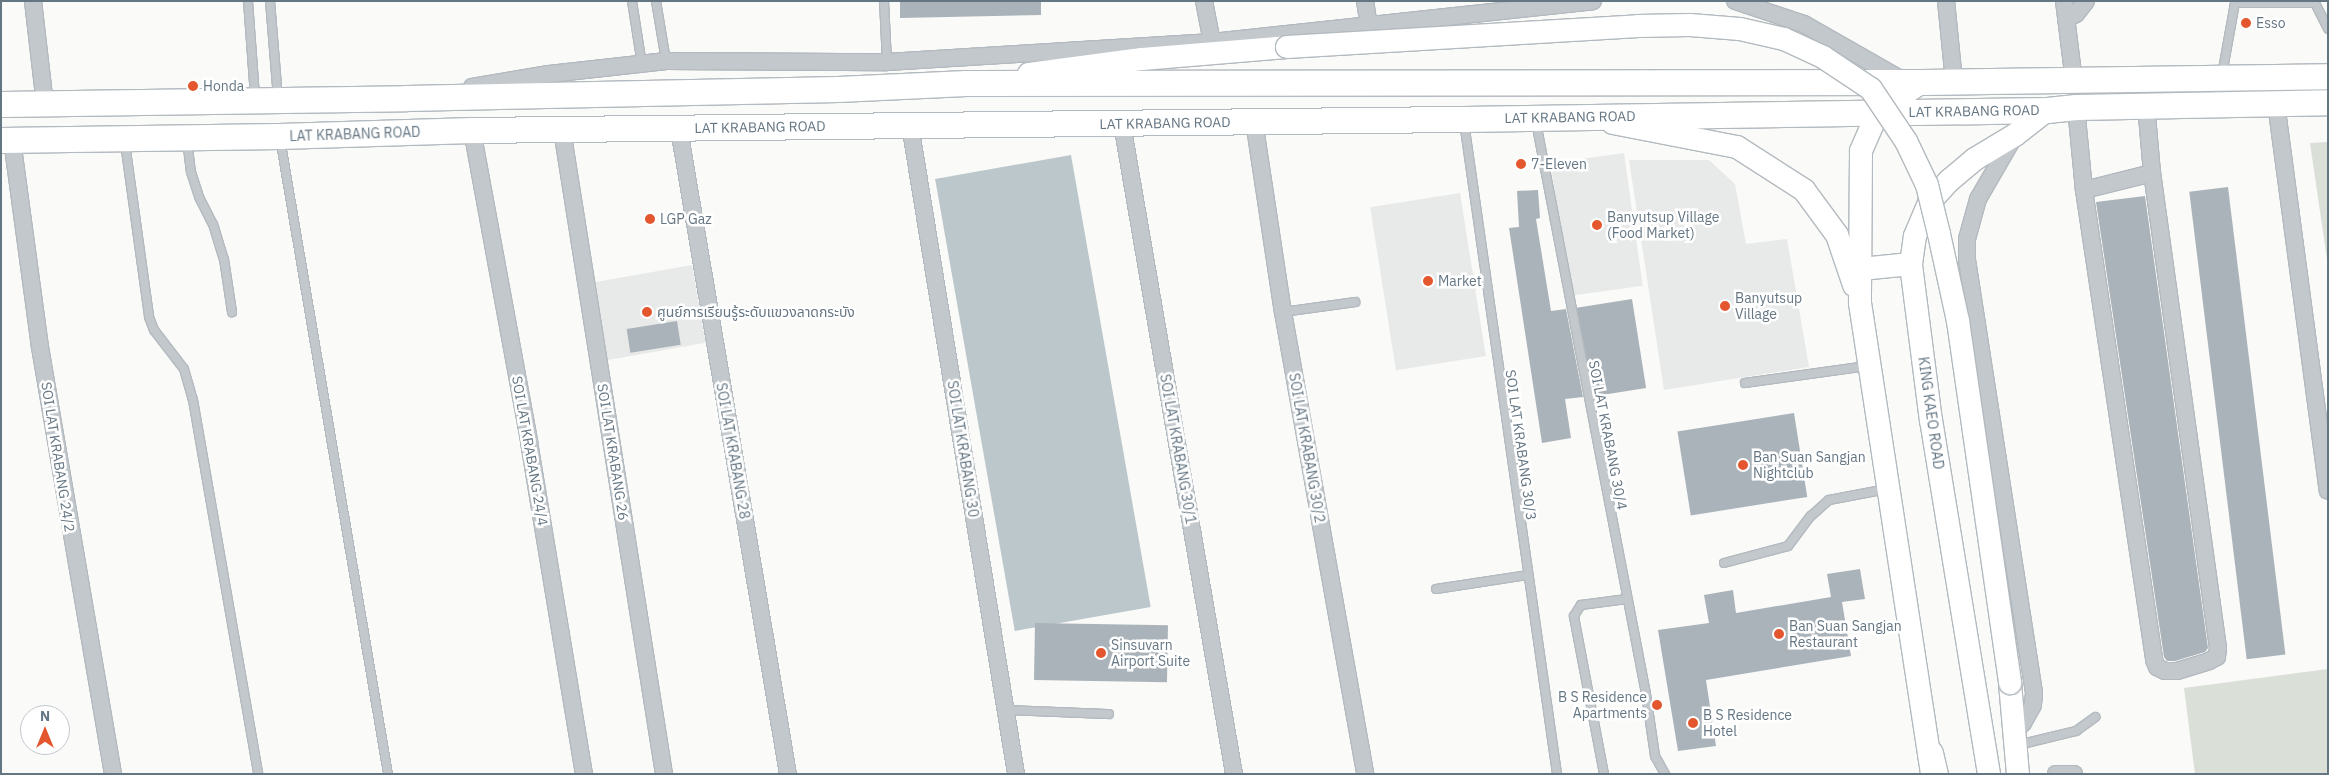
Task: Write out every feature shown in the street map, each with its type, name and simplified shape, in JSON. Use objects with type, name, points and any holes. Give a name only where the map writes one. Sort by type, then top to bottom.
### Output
[{"type":"main road","points":[[966,83],[1142,59],[1287,47],[1638,26],[1700,26],[1740,29],[1784,39],[1823,57],[1871,90],[1906,141],[1927,185],[1958,321],[2010,684],[2018,774]]},
{"type":"main road","points":[[1,104],[322,100],[838,89],[966,83],[2074,81],[2221,80],[2328,76]]},
{"type":"main road","points":[[1860,303],[1861,151],[1878,112],[1913,81]]},
{"type":"main road","points":[[322,100],[325,135]]},
{"type":"main road","name":"LAT KRABANG ROAD","points":[[7,140],[187,138],[472,130],[1122,124],[2047,110],[2076,106],[2328,102]]},
{"type":"main road","name":"KING KAEO ROAD","points":[[1989,774],[1931,421],[1911,264],[1915,236],[1929,203],[1950,180],[1975,158],[2015,135],[2047,110]]},
{"type":"main road","points":[[1580,117],[1737,147],[1804,190],[1837,235],[1860,303],[1932,767]]},
{"type":"main road","points":[[1861,269],[1911,264]]},
{"type":"street","points":[[33,1],[44,104]]},
{"type":"street","points":[[1204,1],[1212,42]]},
{"type":"street","points":[[1365,1],[1370,26]]},
{"type":"street","points":[[406,98],[549,74],[666,61],[888,62],[1212,42],[1370,26],[1482,7],[1592,1]]},
{"type":"street","points":[[1735,1],[1804,24],[1913,81]]},
{"type":"street","points":[[1946,1],[1954,81]]},
{"type":"street","points":[[2064,1],[2074,81]]},
{"type":"street","points":[[2066,19],[2076,14],[2086,1]]},
{"type":"street","points":[[2276,103],[2328,491]]},
{"type":"street","points":[[2076,106],[2084,190],[2154,660],[2157,667],[2165,671],[2177,671],[2217,657],[2218,648],[2152,173],[2146,105]]},
{"type":"street","name":"SOI LAT KRABANG 30/2","points":[[1254,121],[1283,312],[1365,774]]},
{"type":"street","name":"SOI LAT KRABANG 30/1","points":[[1122,124],[1234,774]]},
{"type":"street","name":"SOI LAT KRABANG 30","points":[[910,125],[1016,774]]},
{"type":"street","name":"SOI LAT KRABANG 28","points":[[679,129],[788,774]]},
{"type":"street","name":"SOI LAT KRABANG 24/4","points":[[472,130],[529,442],[584,774]]},
{"type":"street","name":"SOI LAT KRABANG 26","points":[[562,130],[664,774]]},
{"type":"street","points":[[2015,135],[1978,199],[1966,238],[1966,260],[2034,693],[2033,705],[2015,738]]},
{"type":"street","name":"SOI LAT KRABANG 24/2","points":[[7,140],[40,347],[113,774]]},
{"type":"street","points":[[2084,190],[2152,173]]},
{"type":"street","points":[[2056,774],[2074,774]]},
{"type":"lane","points":[[248,1],[267,100]]},
{"type":"lane","points":[[267,100],[270,1]]},
{"type":"lane","points":[[632,1],[642,65]]},
{"type":"lane","points":[[656,1],[666,61]]},
{"type":"lane","points":[[884,1],[888,62]]},
{"type":"lane","points":[[2221,80],[2235,2],[2314,2],[2328,28]]},
{"type":"lane","name":"SOI LAT KRABANG 30/4","points":[[1535,118],[1646,694],[1655,756],[1665,774]]},
{"type":"lane","name":"SOI LAT KRABANG 30/3","points":[[1463,119],[1557,774]]},
{"type":"lane","points":[[279,136],[388,774]]},
{"type":"lane","points":[[125,138],[150,317],[154,330],[184,369],[193,400],[258,774]]},
{"type":"lane","points":[[187,138],[191,172],[200,199],[213,224],[224,260],[232,312]]},
{"type":"lane","points":[[1283,312],[1355,302]]},
{"type":"lane","points":[[1745,383],[1870,365]]},
{"type":"lane","points":[[1724,563],[1788,546],[1811,516],[1828,500],[1889,488]]},
{"type":"lane","points":[[1436,589],[1527,575]]},
{"type":"lane","points":[[1604,774],[1574,616],[1581,605],[1627,599]]},
{"type":"lane","points":[[1005,710],[1109,714]]},
{"type":"lane","points":[[2015,738],[2076,731],[2095,717]]},
{"type":"shaded area","points":[[2328,142],[2328,266],[2310,143]]},
{"type":"shaded area","name":"Banyutsup Village (Food Market)","points":[[1624,153],[1643,286],[1569,296],[1551,163]]},
{"type":"shaded area","points":[[1071,155],[1151,607],[1015,631],[935,179]]},
{"type":"shaded area","name":"Banyutsup Village","points":[[1629,160],[1709,160],[1735,184],[1746,244],[1787,239],[1809,367],[1664,390]]},
{"type":"shaded area","name":"Market","points":[[1460,193],[1486,356],[1396,370],[1370,207]]},
{"type":"shaded area","name":"ศูนย์การเรียนรู้ระดับแขวงลาดกระบัง","points":[[692,265],[706,343],[602,361],[589,283]]},
{"type":"shaded area","points":[[2328,669],[2328,774],[2195,774],[2184,688]]},
{"type":"building","points":[[900,1],[1041,1],[1041,15],[900,18]]},
{"type":"building","points":[[2228,187],[2285,654],[2247,659],[2189,192]]},
{"type":"building","points":[[1538,190],[1540,218],[1536,219],[1551,311],[1566,309],[1583,397],[1565,399],[1571,438],[1542,443],[1509,228],[1519,227],[1517,191]]},
{"type":"building","points":[[2145,196],[2208,648],[2205,652],[2175,661],[2167,661],[2164,657],[2096,202]]},
{"type":"building","points":[[1632,299],[1646,388],[1591,397],[1577,308]]},
{"type":"building","points":[[677,321],[681,345],[630,353],[627,329]]},
{"type":"building","name":"Ban Suan Sangjan Nightclub","points":[[1794,413],[1807,497],[1691,515],[1677,431]]},
{"type":"building","name":"Ban Suan Sangjan Restaurant","points":[[1860,569],[1865,599],[1842,602],[1851,656],[1706,680],[1716,746],[1678,751],[1658,630],[1709,623],[1704,595],[1733,590],[1736,613],[1831,597],[1827,574]]},
{"type":"building","name":"Sinsuvarn Airport Suite","points":[[1035,623],[1168,625],[1167,682],[1034,680]]},
{"type":"place","name":"Esso","points":[[2246,23]]},
{"type":"place","name":"Honda","points":[[193,86]]},
{"type":"place","name":"7-Eleven","points":[[1521,164]]},
{"type":"place","name":"LGP Gaz","points":[[650,219]]},
{"type":"place","name":"Banyutsup Village (Food Market)","points":[[1597,225]]},
{"type":"place","name":"Market","points":[[1428,281]]},
{"type":"place","name":"Banyutsup Village","points":[[1725,306]]},
{"type":"place","name":"ศูนย์การเรียนรู้ระดับแขวงลาดกระบัง","points":[[647,312]]},
{"type":"place","name":"Ban Suan Sangjan Nightclub","points":[[1743,465]]},
{"type":"place","name":"Ban Suan Sangjan Restaurant","points":[[1779,634]]},
{"type":"place","name":"Sinsuvarn Airport Suite","points":[[1101,653]]},
{"type":"place","name":"B S Residence Apartments","points":[[1657,705]]},
{"type":"place","name":"B S Residence Hotel","points":[[1693,723]]}]
